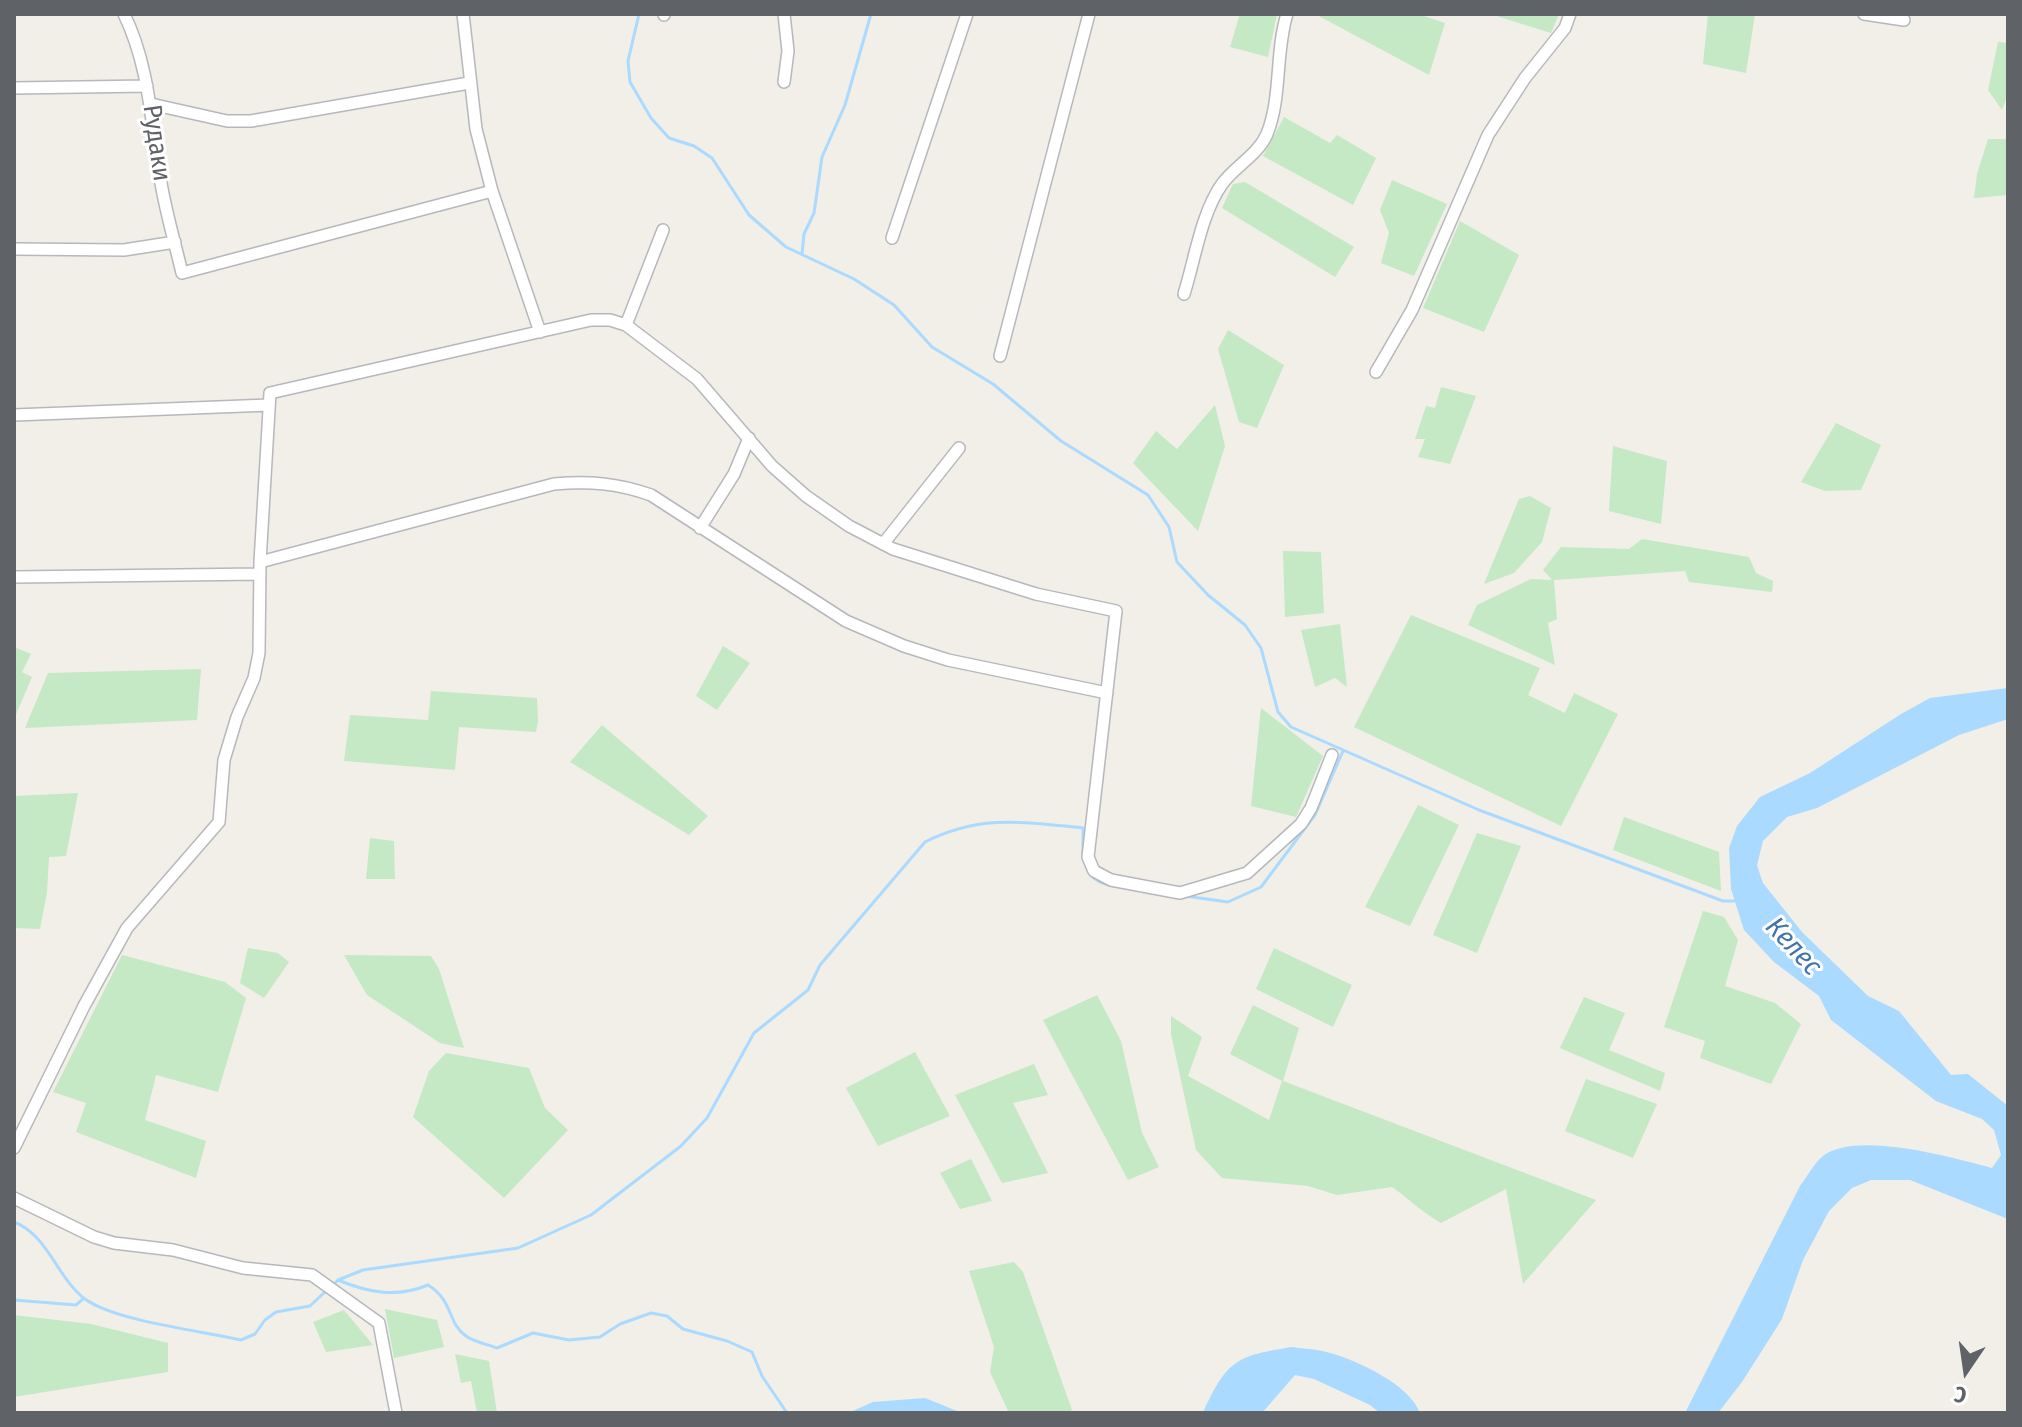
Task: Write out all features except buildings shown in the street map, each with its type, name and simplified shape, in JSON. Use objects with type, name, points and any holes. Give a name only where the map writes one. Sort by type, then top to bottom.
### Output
[{"type":"street","name":"Рудаки","points":[[124,14],[132,31],[147,86],[161,183],[182,273],[492,191]]},
{"type":"street","points":[[463,14],[476,129],[492,191],[540,332]]},
{"type":"street","points":[[784,14],[788,51],[784,82]]},
{"type":"street","points":[[892,238],[967,14]]},
{"type":"street","points":[[1000,356],[1089,14]]},
{"type":"street","points":[[1184,294],[1212,201],[1224,182],[1262,144],[1268,132],[1279,81],[1282,30],[1287,14]]},
{"type":"street","points":[[1376,372],[1412,310],[1488,135],[1525,78],[1565,28],[1570,14]]},
{"type":"street","points":[[1864,14],[1904,20]]},
{"type":"street","points":[[151,104],[227,121],[251,121],[469,83]]},
{"type":"street","points":[[14,88],[147,86]]},
{"type":"street","points":[[626,325],[663,230]]},
{"type":"street","points":[[14,249],[124,250],[175,242]]},
{"type":"street","points":[[14,1148],[84,1006],[127,928],[219,822],[224,760],[237,717],[254,678],[259,653],[260,568],[270,393],[591,320],[610,320],[626,325],[697,379],[772,466],[806,496],[849,526],[883,544],[1036,594],[1116,611],[1088,857],[1094,871],[1111,880],[1180,893],[1247,873],[1301,824],[1311,808],[1332,755]]},
{"type":"street","points":[[14,415],[269,405]]},
{"type":"street","points":[[700,528],[734,474],[749,438]]},
{"type":"street","points":[[883,544],[959,448]]},
{"type":"street","points":[[14,577],[260,568],[554,484],[591,481],[622,485],[651,495],[846,621],[904,646],[948,660],[1107,693]]},
{"type":"street","points":[[14,1198],[94,1237],[114,1243],[173,1250],[243,1268],[312,1275],[379,1323],[396,1413]]},
{"type":"green space","points":[[1240,14],[1277,14],[1268,57],[1230,47]]},
{"type":"green space","points":[[1315,14],[1418,14],[1445,23],[1429,75]]},
{"type":"green space","points":[[1490,14],[1559,14],[1551,33]]},
{"type":"green space","points":[[1708,14],[1755,14],[1746,73],[1703,64]]},
{"type":"green space","points":[[1998,42],[2008,43],[2008,94],[2002,110],[1988,90]]},
{"type":"green space","points":[[1284,117],[1330,143],[1337,135],[1376,158],[1353,205],[1263,156]]},
{"type":"green space","points":[[1988,139],[2008,139],[2008,195],[1974,198],[1977,174]]},
{"type":"green space","points":[[1392,180],[1447,204],[1414,276],[1381,263],[1389,233],[1380,210]]},
{"type":"green space","points":[[1245,182],[1354,247],[1335,277],[1222,208],[1233,184]]},
{"type":"green space","points":[[1460,221],[1519,255],[1484,332],[1423,308]]},
{"type":"green space","points":[[1228,330],[1284,365],[1257,428],[1239,422],[1218,349]]},
{"type":"green space","points":[[1441,387],[1476,396],[1450,464],[1418,457],[1425,439],[1415,439],[1426,406],[1435,408]]},
{"type":"green space","points":[[1215,405],[1225,446],[1198,531],[1133,463],[1156,431],[1177,449]]},
{"type":"green space","points":[[1836,423],[1881,445],[1861,490],[1825,491],[1801,482]]},
{"type":"green space","points":[[1613,446],[1667,461],[1661,524],[1609,511]]},
{"type":"green space","points":[[1530,496],[1551,508],[1542,542],[1514,573],[1484,584],[1519,499]]},
{"type":"green space","points":[[1642,539],[1749,557],[1756,573],[1773,581],[1772,592],[1689,582],[1685,571],[1554,580],[1557,619],[1548,623],[1555,665],[1468,625],[1477,605],[1531,579],[1552,580],[1543,570],[1561,547],[1629,549]]},
{"type":"green space","points":[[1283,551],[1321,552],[1324,613],[1285,617]]},
{"type":"green space","points":[[1411,615],[1540,668],[1528,695],[1565,713],[1574,693],[1618,714],[1561,826],[1354,727]]},
{"type":"green space","points":[[1340,624],[1347,687],[1335,678],[1315,687],[1301,630]]},
{"type":"green space","points":[[723,646],[750,663],[717,710],[696,696]]},
{"type":"green space","points":[[14,647],[31,654],[22,672],[32,677],[14,719]]},
{"type":"green space","points":[[201,669],[197,720],[25,728],[48,673]]},
{"type":"green space","points":[[431,691],[537,698],[536,732],[459,727],[455,770],[344,761],[350,715],[428,720]]},
{"type":"green space","points":[[1261,708],[1323,756],[1296,817],[1251,806]]},
{"type":"green space","points":[[602,725],[708,816],[689,835],[570,762]]},
{"type":"green space","points":[[78,793],[66,856],[49,857],[40,929],[14,928],[14,796]]},
{"type":"green space","points":[[1418,805],[1459,825],[1410,926],[1365,907]]},
{"type":"green space","points":[[1624,817],[1719,852],[1721,891],[1613,850]]},
{"type":"green space","points":[[1477,833],[1521,846],[1477,953],[1433,935]]},
{"type":"green space","points":[[370,838],[394,841],[395,879],[366,879]]},
{"type":"green space","points":[[1703,911],[1724,917],[1738,940],[1725,986],[1775,1003],[1801,1024],[1771,1084],[1700,1058],[1705,1041],[1664,1027]]},
{"type":"green space","points":[[248,948],[278,953],[289,962],[264,998],[240,983]]},
{"type":"green space","points":[[1274,948],[1352,985],[1333,1027],[1256,989]]},
{"type":"green space","points":[[122,955],[225,982],[246,998],[218,1092],[156,1075],[145,1120],[206,1141],[196,1178],[76,1132],[86,1103],[53,1092]]},
{"type":"green space","points":[[344,955],[431,956],[439,969],[464,1048],[440,1043],[367,995]]},
{"type":"green space","points":[[1097,995],[1121,1041],[1142,1133],[1159,1167],[1128,1180],[1043,1020]]},
{"type":"green space","points":[[1584,997],[1625,1013],[1609,1050],[1665,1073],[1660,1091],[1560,1048]]},
{"type":"green space","points":[[1253,1005],[1299,1028],[1283,1081],[1596,1200],[1523,1284],[1506,1189],[1441,1223],[1392,1187],[1337,1195],[1308,1186],[1222,1178],[1196,1150],[1171,1034],[1171,1016],[1202,1037],[1188,1076],[1269,1120],[1282,1081],[1230,1054]]},
{"type":"green space","points":[[915,1052],[950,1116],[878,1146],[846,1088]]},
{"type":"green space","points":[[446,1053],[529,1068],[545,1108],[568,1130],[504,1198],[413,1117],[429,1071]]},
{"type":"green space","points":[[1034,1064],[1048,1095],[1013,1103],[1048,1173],[1002,1183],[955,1095]]},
{"type":"green space","points":[[1586,1079],[1657,1104],[1633,1158],[1565,1131]]},
{"type":"green space","points":[[971,1159],[992,1201],[960,1209],[940,1173]]},
{"type":"green space","points":[[1014,1262],[1023,1272],[1072,1410],[1066,1413],[1009,1413],[990,1372],[994,1347],[969,1271]]},
{"type":"green space","points":[[385,1309],[437,1320],[444,1347],[394,1358]]},
{"type":"green space","points":[[344,1310],[373,1345],[326,1352],[313,1322]]},
{"type":"green space","points":[[14,1315],[91,1324],[168,1343],[168,1372],[14,1397]]},
{"type":"green space","points":[[455,1354],[489,1361],[497,1413],[477,1413],[471,1381],[461,1383]]},
{"type":"water","name":"Келес","points":[[2008,688],[2008,719],[1959,735],[1817,808],[1787,817],[1763,841],[1757,865],[1763,883],[1802,932],[1868,996],[1899,1011],[1951,1075],[1968,1074],[2008,1106],[2008,1219],[1910,1180],[1871,1180],[1852,1188],[1829,1211],[1803,1260],[1782,1319],[1742,1382],[1718,1413],[1685,1413],[1800,1186],[1823,1156],[1838,1149],[1881,1146],[1906,1148],[1992,1168],[2001,1155],[1994,1130],[1982,1119],[1936,1101],[1831,1020],[1819,996],[1774,962],[1744,930],[1731,889],[1729,848],[1737,826],[1760,797],[1810,773],[1930,698]]},
{"type":"water","points":[[1292,1347],[1341,1356],[1368,1368],[1406,1393],[1420,1413],[1380,1413],[1370,1405],[1314,1379],[1295,1375],[1262,1413],[1203,1413],[1219,1382],[1236,1364],[1258,1354]]},
{"type":"water","points":[[925,1398],[962,1413],[848,1413],[873,1402]]},
{"type":"waterway","points":[[639,14],[628,61],[630,82],[651,118],[669,138],[694,146],[712,158],[749,215],[786,247],[854,279],[894,305],[932,347],[993,384],[1061,441],[1148,495],[1169,527],[1177,562],[1208,595],[1245,625],[1261,648],[1278,712],[1291,727],[1479,810],[1723,901],[1739,901]]},
{"type":"waterway","points":[[802,254],[804,234],[814,213],[822,157],[845,105],[871,14]]},
{"type":"waterway","points":[[1185,896],[1228,902],[1261,887],[1315,815],[1343,751]]},
{"type":"waterway","points":[[333,1285],[363,1270],[518,1248],[591,1215],[681,1146],[707,1118],[754,1033],[808,990],[820,965],[925,842],[945,833],[984,824],[1041,824],[1083,828],[1083,855]]},
{"type":"waterway","points":[[1086,866],[1097,880],[1114,886]]},
{"type":"waterway","points":[[14,1222],[35,1236],[85,1299],[99,1307],[160,1324],[241,1340],[255,1334],[265,1320],[276,1312],[310,1306],[327,1290]]},
{"type":"waterway","points":[[338,1280],[361,1288],[394,1293],[428,1285],[442,1298],[460,1331],[473,1340],[497,1348],[533,1333],[569,1340],[600,1337],[620,1324],[651,1313],[667,1316],[683,1329],[727,1341],[752,1352],[762,1376],[787,1413]]},
{"type":"waterway","points":[[14,1300],[76,1305],[84,1298]]}]
